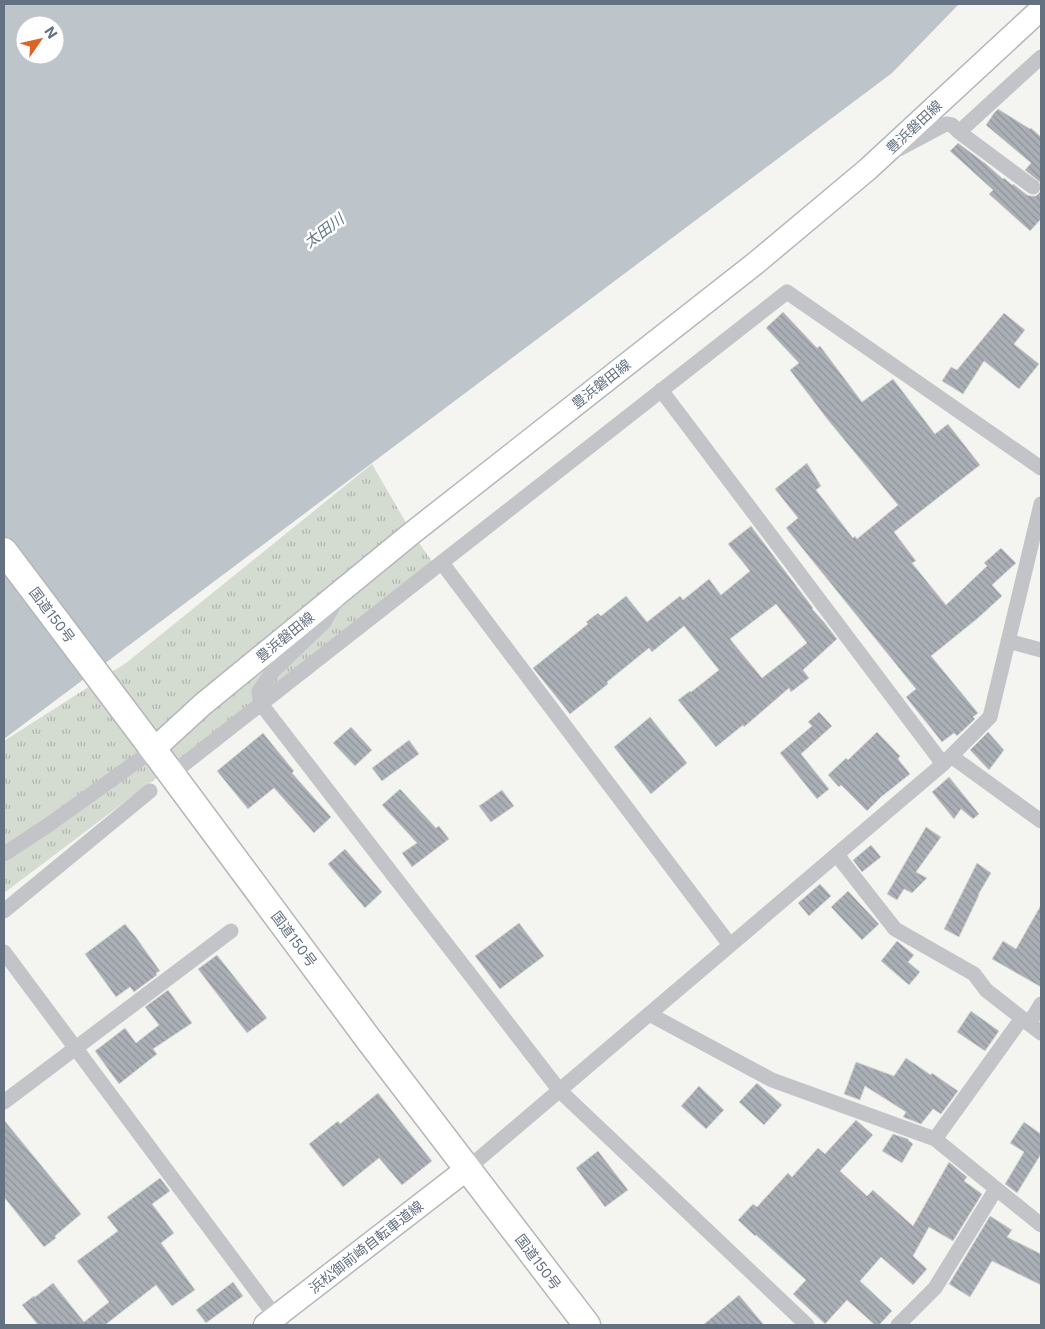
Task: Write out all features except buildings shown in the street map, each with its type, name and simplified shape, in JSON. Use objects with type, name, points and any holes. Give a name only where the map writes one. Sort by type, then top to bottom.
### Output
[{"type":"highway","name":"国道150号","points":[[4,551],[369,1040],[587,1325]]},
{"type":"main road","name":"豊浜磐田線","points":[[150,745],[202,705],[420,527],[757,262],[878,160],[1041,10]]},
{"type":"main road","name":"浜松御前崎自転車道線","points":[[274,1322],[468,1169]]},
{"type":"street","points":[[1013,36],[1041,24]]},
{"type":"street","points":[[959,132],[1041,57]]},
{"type":"street","points":[[878,160],[946,124],[952,124],[959,132],[1033,187]]},
{"type":"street","points":[[183,765],[787,292],[1041,468]]},
{"type":"street","points":[[661,390],[947,760],[1041,821]]},
{"type":"street","points":[[468,1169],[947,760],[990,717],[1041,504]]},
{"type":"street","points":[[442,563],[730,946]]},
{"type":"street","points":[[342,591],[324,622],[274,670],[259,691],[261,704],[560,1091],[806,1325]]},
{"type":"street","points":[[1008,641],[1041,650]]},
{"type":"street","points":[[4,854],[47,826],[150,745]]},
{"type":"street","points":[[4,911],[150,791]]},
{"type":"street","points":[[837,854],[895,929],[974,974],[986,990],[1031,1025]]},
{"type":"street","points":[[4,1102],[231,931]]},
{"type":"street","points":[[4,952],[274,1322]]},
{"type":"street","points":[[935,1139],[1031,1025],[1041,1004]]},
{"type":"street","points":[[649,1014],[772,1080],[935,1139],[1041,1225]]},
{"type":"street","points":[[898,1325],[935,1288],[996,1189]]},
{"type":"green space","points":[[372,464],[412,533],[436,567],[4,893],[4,741],[126,663]]},
{"type":"water","name":"太田川","points":[[4,4],[959,4],[892,73],[4,739]]}]
